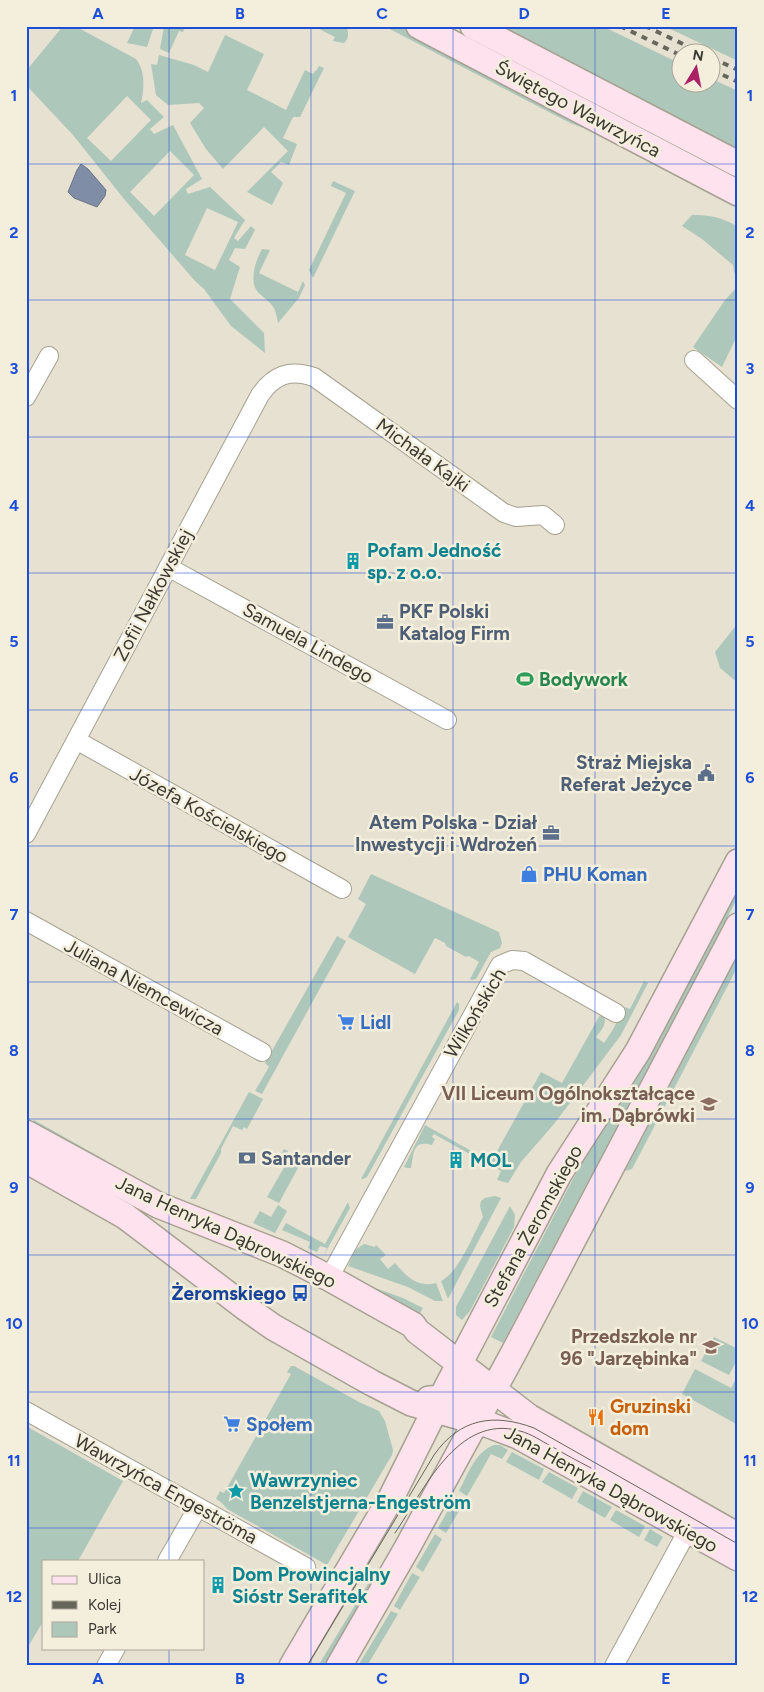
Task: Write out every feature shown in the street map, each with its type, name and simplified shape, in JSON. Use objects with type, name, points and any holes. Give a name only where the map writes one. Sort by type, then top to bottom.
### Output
[{"type":"main road","name":"Świętego Wawrzyńca","points":[[419,26],[738,193]]},
{"type":"main road","name":"Świętego Wawrzyńca","points":[[473,26],[738,164]]},
{"type":"main road","name":"Stefana Żeromskiego","points":[[292,1666],[391,1498],[559,1174],[638,1051],[738,862]]},
{"type":"main road","points":[[339,1666],[396,1569],[485,1405],[738,926]]},
{"type":"main road","name":"Jana Henryka Dąbrowskiego","points":[[26,1133],[158,1205],[257,1243],[329,1278],[413,1325],[446,1389],[485,1405],[502,1429],[738,1558]]},
{"type":"main road","name":"Jana Henryka Dąbrowskiego","points":[[26,1160],[132,1220],[273,1327],[396,1396],[446,1389],[485,1405],[529,1417],[738,1536]]},
{"type":"main road","name":"Jana Henryka Dąbrowskiego","points":[[446,1389],[485,1405]]},
{"type":"main road","points":[[396,1396],[411,1411],[416,1427],[417,1445]]},
{"type":"street","points":[[26,397],[49,356]]},
{"type":"street","points":[[694,360],[738,400]]},
{"type":"street","name":"Michała Kajki","points":[[295,373],[314,377],[323,382],[504,513],[516,518],[531,515],[543,516],[555,524]]},
{"type":"street","name":"Zofii Nałkowskiej","points":[[26,834],[260,395],[272,380],[283,375],[295,373]]},
{"type":"street","name":"Samuela Lindego","points":[[168,566],[447,720]]},
{"type":"street","name":"Józefa Kościelskiego","points":[[76,740],[342,889]]},
{"type":"street","name":"Juliana Niemcewicza","points":[[26,921],[262,1052]]},
{"type":"street","name":"Wilkońskich","points":[[329,1278],[500,965],[512,960],[524,962],[616,1013]]},
{"type":"street","name":"Wawrzyńca Engeströma","points":[[26,1411],[306,1567]]},
{"type":"street","points":[[168,1560],[198,1507]]},
{"type":"street","points":[[614,1666],[688,1530]]},
{"type":"street","points":[[106,1666],[115,1650]]},
{"type":"green space","points":[[63,26],[75,26],[136,59],[143,75],[141,103],[147,100],[164,117],[150,129],[154,134],[173,125],[202,179],[186,189],[188,194],[210,187],[245,220],[234,238],[238,241],[251,226],[255,230],[245,249],[235,248],[229,260],[240,267],[230,299],[264,333],[265,353],[231,326],[204,289],[124,199],[73,135],[26,85],[26,71]],"holes":[[[127,96],[151,120],[111,161],[87,138]],[[170,151],[194,175],[154,216],[130,192]],[[207,208],[238,222],[215,270],[185,255]]]},
{"type":"green space","points":[[135,26],[154,26],[147,47],[127,43]]},
{"type":"green space","points":[[164,26],[186,26],[183,32],[179,31],[169,53],[160,49]]},
{"type":"green space","points":[[313,26],[346,26],[348,37],[344,43],[333,41],[335,37]]},
{"type":"green space","points":[[384,26],[399,26],[604,133],[602,135],[570,123]]},
{"type":"green space","points":[[493,26],[602,26],[672,60],[672,92],[722,92],[722,84],[738,91],[738,153]]},
{"type":"green space","points":[[664,26],[738,26],[738,61],[722,53],[722,42],[698,42]]},
{"type":"green space","points":[[225,35],[264,54],[247,90],[286,110],[305,70],[313,74],[319,66],[324,68],[300,117],[293,117],[283,138],[297,144],[289,165],[281,162],[271,172],[283,183],[272,205],[247,192],[288,151],[264,127],[223,169],[206,149],[190,123],[204,108],[199,103],[168,105],[156,95],[151,64],[157,65],[159,55],[194,65],[208,72]]},
{"type":"green space","points":[[333,181],[355,191],[313,278],[309,270],[346,193],[331,186]]},
{"type":"green space","points":[[692,215],[716,217],[738,227],[738,280],[733,265],[702,239],[682,226]]},
{"type":"green space","points":[[262,249],[270,250],[259,273],[298,292],[303,281],[305,285],[299,298],[278,323],[274,308],[257,291],[255,286],[254,270]]},
{"type":"green space","points":[[738,286],[738,334],[722,367],[693,347],[725,300]]},
{"type":"green space","points":[[738,623],[738,683],[720,668],[715,652]]},
{"type":"green space","points":[[371,874],[499,932],[502,943],[500,948],[491,952],[476,979],[472,980],[470,979],[479,962],[469,956],[466,957],[435,938],[415,974],[348,937],[366,904],[358,899]]},
{"type":"green space","points":[[738,882],[738,897],[503,1343],[491,1337],[572,1181]]},
{"type":"green space","points":[[337,936],[346,941],[262,1094],[255,1091],[269,1067],[265,1063]]},
{"type":"green space","points":[[738,954],[737,968],[632,1169],[625,1171]]},
{"type":"green space","points":[[644,981],[648,983],[621,1035],[554,1124],[521,1162],[508,1183],[497,1180],[501,1171],[434,1134],[432,1137],[435,1139],[432,1145],[420,1144],[417,1146],[413,1154],[411,1168],[404,1167],[425,1125],[491,1162],[541,1072],[562,1083],[601,1013],[603,1013],[605,1023],[596,1037],[604,1043],[625,1007],[630,1009]]},
{"type":"green space","points":[[457,1002],[459,1010],[367,1177],[361,1179]]},
{"type":"green space","points":[[249,1092],[263,1099],[247,1129],[244,1127],[242,1130],[233,1126],[221,1149],[221,1153],[196,1199],[190,1199]]},
{"type":"green space","points":[[34,1120],[105,1160],[102,1164],[32,1125]]},
{"type":"green space","points":[[284,1149],[288,1151],[286,1154],[299,1160],[296,1164],[299,1166],[279,1203],[267,1197],[285,1166],[277,1161]]},
{"type":"green space","points":[[495,1196],[501,1198],[448,1299],[441,1281],[448,1276],[460,1261],[483,1217],[480,1206],[481,1201]]},
{"type":"green space","points":[[348,1202],[350,1208],[324,1255],[327,1248],[320,1246],[317,1252],[308,1248],[310,1242],[282,1230],[286,1223],[325,1244]]},
{"type":"green space","points":[[278,1205],[287,1211],[275,1233],[253,1223],[260,1211],[271,1217]]},
{"type":"green space","points":[[510,1206],[515,1215],[514,1227],[470,1311],[462,1320],[456,1315],[456,1307]]},
{"type":"green space","points":[[364,1244],[375,1247],[376,1245],[386,1255],[380,1259],[388,1269],[395,1263],[413,1280],[423,1284],[436,1283],[443,1301],[435,1301],[408,1287],[348,1266],[355,1250]]},
{"type":"green space","points":[[367,1285],[403,1298],[423,1308],[418,1317]]},
{"type":"green space","points":[[714,1337],[738,1349],[738,1358],[729,1375],[701,1361]]},
{"type":"green space","points":[[291,1366],[379,1411],[385,1421],[393,1450],[392,1455],[327,1565],[227,1509],[216,1499],[220,1491],[224,1493],[291,1374],[287,1372]]},
{"type":"green space","points":[[695,1369],[731,1388],[738,1375],[738,1425],[682,1394]]},
{"type":"green space","points":[[26,1426],[123,1481],[79,1560],[42,1560],[42,1623],[26,1650]]},
{"type":"green space","points":[[500,1445],[508,1450],[502,1459],[491,1454],[467,1496],[459,1491],[477,1458],[487,1448]]},
{"type":"green space","points":[[512,1452],[544,1469],[539,1480],[506,1462]]},
{"type":"green space","points":[[549,1472],[578,1488],[572,1499],[542,1482]]},
{"type":"green space","points":[[583,1491],[612,1507],[605,1518],[577,1502]]},
{"type":"green space","points":[[456,1496],[465,1501],[446,1533],[438,1528]]},
{"type":"green space","points":[[616,1510],[645,1526],[639,1537],[610,1520]]},
{"type":"green space","points":[[650,1529],[663,1537],[657,1547],[644,1540]]},
{"type":"green space","points":[[435,1534],[442,1539],[423,1572],[416,1567]]},
{"type":"green space","points":[[412,1573],[420,1577],[400,1610],[394,1606]]},
{"type":"green space","points":[[376,1582],[330,1666],[318,1666],[368,1584]]},
{"type":"green space","points":[[391,1611],[398,1614],[367,1666],[358,1666]]},
{"type":"water","points":[[81,164],[88,169],[106,190],[105,196],[97,207],[74,198],[68,192]]},
{"type":"tram line","points":[[307,1666],[434,1455],[455,1433],[479,1422],[505,1421],[534,1428],[738,1544]]},
{"type":"tram line","points":[[395,1533],[430,1478],[444,1460],[460,1445],[478,1434],[498,1429],[524,1432],[591,1468]]},
{"type":"railway","points":[[620,26],[672,51]]},
{"type":"railway","points":[[645,26],[679,42]]},
{"type":"railway","points":[[722,63],[738,70]]},
{"type":"railway","points":[[722,75],[738,82]]},
{"type":"place","name":"Pofam Jedność sp. z o.o.","points":[[353,561]]},
{"type":"place","name":"PKF Polski Katalog Firm","points":[[385,622]]},
{"type":"place","name":"Bodywork","points":[[525,679]]},
{"type":"place","name":"Straż Miejska Referat Jeżyce","points":[[706,773]]},
{"type":"place","name":"Atem Polska - Dział Inwestycji i Wdrożeń","points":[[551,833]]},
{"type":"place","name":"PHU Koman","points":[[529,874]]},
{"type":"place","name":"Lidl","points":[[346,1022]]},
{"type":"place","name":"VII Liceum Ogólnokształcące im. Dąbrówki","points":[[709,1104]]},
{"type":"place","name":"Santander","points":[[247,1158]]},
{"type":"place","name":"MOL","points":[[456,1160]]},
{"type":"place","name":"Żeromskiego","points":[[300,1293]]},
{"type":"place","name":"Przedszkole nr 96 \"Jarzębinka\"","points":[[711,1347]]},
{"type":"place","name":"Gruzinski dom","points":[[596,1417]]},
{"type":"place","name":"Społem","points":[[232,1424]]},
{"type":"place","name":"Wawrzyniec Benzelstjerna-Engeström","points":[[236,1491]]},
{"type":"place","name":"Dom Prowincjalny Sióstr Serafitek","points":[[218,1585]]}]
